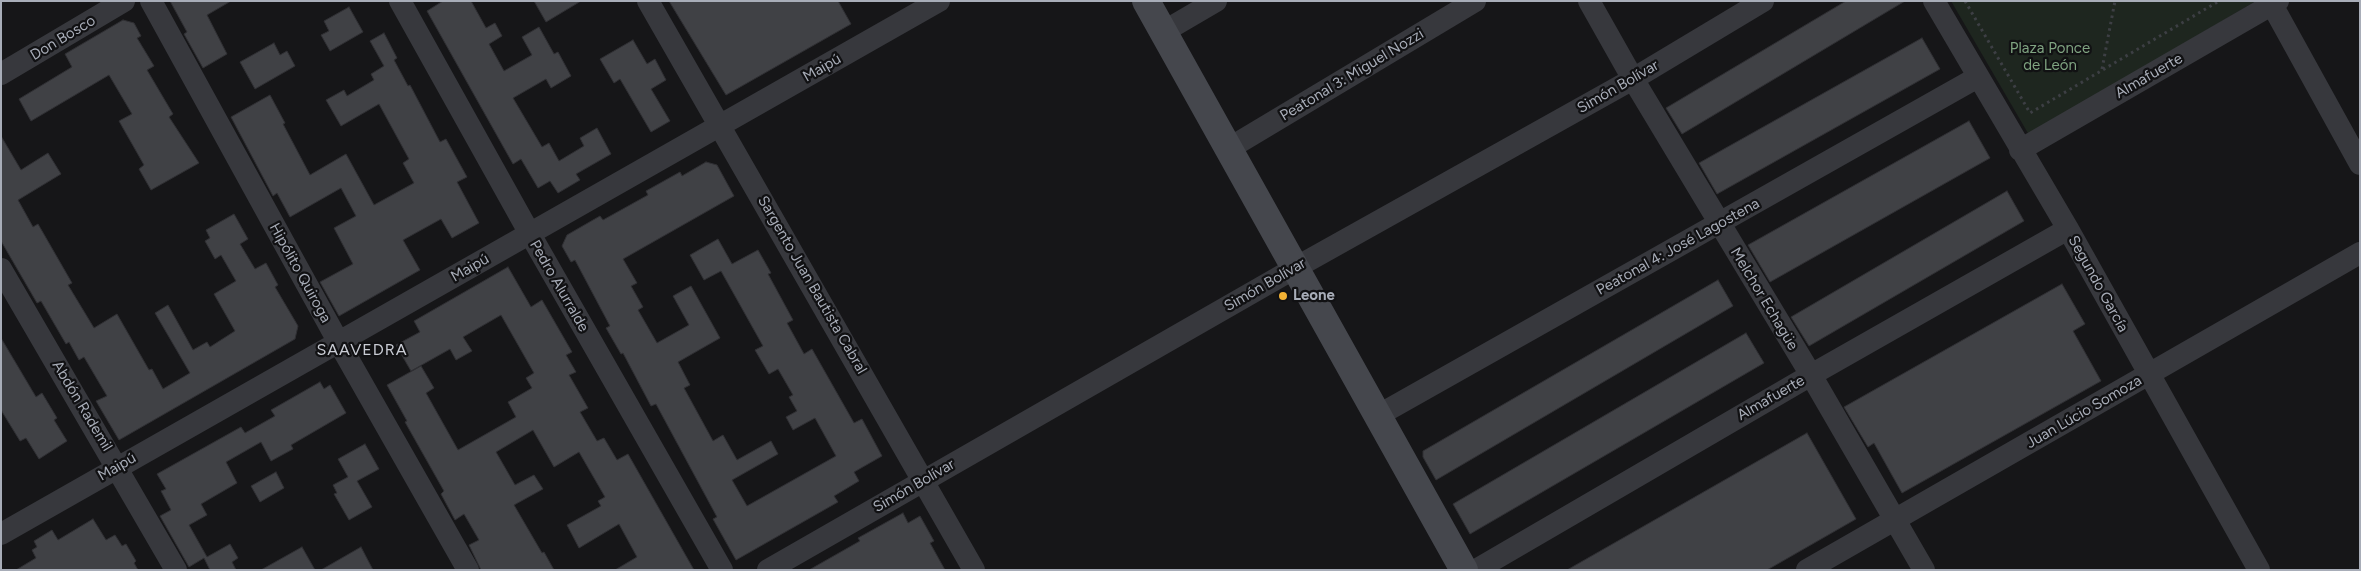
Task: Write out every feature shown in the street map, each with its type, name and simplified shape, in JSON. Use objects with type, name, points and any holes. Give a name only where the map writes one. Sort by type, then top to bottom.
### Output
[{"type":"main road","points":[[1146,1],[1464,570]]},
{"type":"street","name":"Don Bosco","points":[[1,74],[124,1]]},
{"type":"street","name":"Hipólito Quiroga","points":[[151,1],[339,343],[468,570]]},
{"type":"street","name":"Pedro Alurralde","points":[[400,1],[530,234],[722,570]]},
{"type":"street","name":"Sargento Juan Bautista Cabral","points":[[648,1],[974,570]]},
{"type":"street","name":"Maipú","points":[[1,534],[939,1]]},
{"type":"street","points":[[1163,32],[1216,1]]},
{"type":"street","name":"Peatonal 3: Miguel Nozzi","points":[[1228,149],[1475,1]]},
{"type":"street","name":"Melchor Echagüe","points":[[1589,1],[1633,79],[1896,519],[1924,570]]},
{"type":"street","name":"Simón Bolívar","points":[[768,570],[1295,268],[1633,79],[1763,1]]},
{"type":"street","name":"Segundo García","points":[[1934,1],[2068,230],[2258,570]]},
{"type":"street","points":[[2273,2],[2360,164]]},
{"type":"street","name":"Almafuerte","points":[[2020,150],[2273,2]]},
{"type":"street","name":"Peatonal 4: José Lagostena","points":[[1377,416],[1978,76]]},
{"type":"street","name":"Almafuerte","points":[[1476,570],[1810,374],[2068,230]]},
{"type":"street","name":"Juan Lúcio Somoza","points":[[1807,570],[2360,253]]},
{"type":"street","name":"Abdón Rademil","points":[[1,269],[118,466],[176,570]]},
{"type":"path","points":[[1965,1],[2030,113],[2220,1]]},
{"type":"path","points":[[2102,70],[2115,1]]},
{"type":"green space","name":"Plaza Ponce de León","points":[[1951,1],[2256,1],[2029,135]]},
{"type":"building","points":[[170,1],[231,1],[207,15],[227,54],[203,68],[184,34],[187,32]]},
{"type":"building","points":[[443,1],[471,1],[486,28],[495,23],[502,36],[489,44],[504,71],[532,55],[522,37],[539,27],[554,54],[558,52],[571,76],[551,88],[546,79],[513,98],[542,147],[549,143],[559,161],[584,146],[580,138],[597,128],[611,154],[576,174],[580,180],[558,193],[550,181],[538,188],[521,159],[513,164],[427,11]]},
{"type":"building","points":[[534,1],[581,1],[546,22]]},
{"type":"building","points":[[669,1],[838,1],[851,24],[726,95]]},
{"type":"building","points":[[1846,1],[1905,1],[1682,134],[1666,108]]},
{"type":"building","points":[[349,7],[363,32],[330,51],[321,35],[329,31],[324,21]]},
{"type":"building","points":[[123,20],[134,23],[141,36],[137,38],[154,66],[147,70],[173,114],[169,117],[199,163],[151,190],[139,169],[144,165],[119,121],[132,114],[109,75],[31,121],[19,99],[72,67],[65,54]]},
{"type":"building","points":[[384,33],[397,58],[394,60],[408,86],[410,85],[440,142],[446,139],[467,177],[457,182],[479,223],[452,238],[441,219],[403,240],[420,270],[339,316],[320,282],[353,264],[334,228],[356,216],[341,188],[290,217],[277,193],[273,196],[231,117],[270,95],[310,175],[346,154],[374,205],[414,183],[403,163],[409,159],[379,104],[341,126],[326,100],[344,90],[347,96],[374,80],[371,74],[384,66],[370,41]]},
{"type":"building","points":[[1922,38],[1940,69],[1717,194],[1699,163]]},
{"type":"building","points":[[633,40],[647,64],[655,59],[666,80],[651,89],[670,121],[651,132],[620,79],[614,83],[600,59]]},
{"type":"building","points":[[274,43],[280,55],[287,51],[295,66],[255,89],[240,62]]},
{"type":"building","points":[[1969,121],[1990,158],[1770,282],[1748,245]]},
{"type":"building","points":[[1,136],[21,170],[48,153],[61,174],[18,200],[33,227],[38,224],[72,283],[68,285],[94,328],[117,314],[149,370],[152,369],[163,389],[190,373],[155,313],[168,305],[193,350],[207,342],[210,347],[235,331],[214,294],[236,281],[221,255],[215,259],[205,241],[210,238],[206,230],[234,214],[248,239],[240,244],[255,269],[266,263],[278,285],[275,287],[298,326],[295,339],[119,440],[96,401],[107,396],[84,357],[79,360],[69,342],[66,344],[41,301],[37,303],[1,241]]},
{"type":"building","points":[[706,162],[717,165],[734,196],[623,259],[637,283],[631,286],[643,307],[638,310],[657,343],[689,325],[673,296],[691,286],[720,338],[678,362],[690,385],[684,388],[713,441],[723,435],[737,460],[771,441],[778,454],[732,480],[747,506],[836,456],[815,418],[793,430],[786,417],[797,411],[789,397],[793,395],[778,369],[769,374],[755,350],[763,346],[721,271],[704,280],[690,255],[718,239],[732,264],[758,250],[771,273],[768,274],[793,320],[787,323],[804,354],[812,349],[854,423],[862,419],[882,456],[854,472],[859,481],[834,496],[838,502],[736,560],[713,519],[717,517],[656,404],[651,406],[623,353],[621,354],[606,328],[610,326],[575,260],[571,262],[562,246],[567,235],[600,216],[603,220],[648,195],[646,191],[680,172],[682,176]]},
{"type":"building","points":[[2007,191],[2024,221],[1809,346],[1791,317]]},
{"type":"building","points":[[508,267],[531,307],[542,300],[572,352],[566,355],[576,372],[569,375],[588,408],[580,412],[597,441],[604,438],[617,460],[628,454],[694,570],[615,570],[637,557],[619,524],[579,548],[567,525],[601,506],[598,501],[605,497],[579,452],[554,467],[533,430],[496,452],[515,485],[534,475],[543,489],[514,505],[554,570],[481,570],[469,545],[479,540],[464,514],[455,520],[441,494],[444,491],[405,422],[407,421],[387,385],[421,366],[434,388],[426,393],[458,450],[516,417],[508,402],[532,388],[526,378],[534,373],[501,315],[463,337],[472,351],[456,360],[450,349],[411,371],[396,345],[420,332],[414,321]]},
{"type":"building","points":[[1718,280],[1733,306],[1436,480],[1423,457],[1423,451]]},
{"type":"building","points":[[2062,284],[2085,324],[2073,331],[2101,381],[1902,493],[1874,443],[1868,447],[1844,407]]},
{"type":"building","points":[[1746,333],[1764,363],[1470,534],[1453,504]]},
{"type":"building","points":[[1,338],[36,397],[42,393],[57,418],[54,420],[67,441],[39,459],[26,438],[20,441],[1,410]]},
{"type":"building","points":[[320,382],[324,389],[330,385],[346,413],[291,445],[293,449],[271,461],[261,442],[226,462],[237,483],[201,504],[207,515],[189,525],[207,557],[230,544],[238,558],[232,562],[236,570],[210,570],[204,558],[189,567],[160,516],[171,510],[161,491],[166,489],[157,474],[241,427],[245,433],[275,416],[271,410]]},
{"type":"building","points":[[1807,433],[1856,519],[1767,570],[1567,570]]},
{"type":"building","points":[[365,444],[379,469],[357,481],[372,507],[349,520],[334,494],[337,493],[333,485],[348,477],[338,459]]},
{"type":"building","points":[[276,472],[284,488],[260,502],[251,486]]},
{"type":"building","points":[[903,513],[908,523],[920,516],[934,541],[930,543],[945,570],[809,570],[860,541],[858,538]]},
{"type":"building","points":[[93,519],[106,540],[115,535],[122,546],[126,544],[136,561],[134,563],[138,570],[16,570],[36,558],[32,550],[37,547],[34,541],[52,530],[58,540]]},
{"type":"building","points":[[302,547],[315,570],[261,570]]},
{"type":"building","points":[[361,547],[373,570],[321,570]]},
{"type":"place","name":"Leone","points":[[1283,296]]},
{"type":"district","name":"SAAVEDRA","points":[[362,350]]}]
